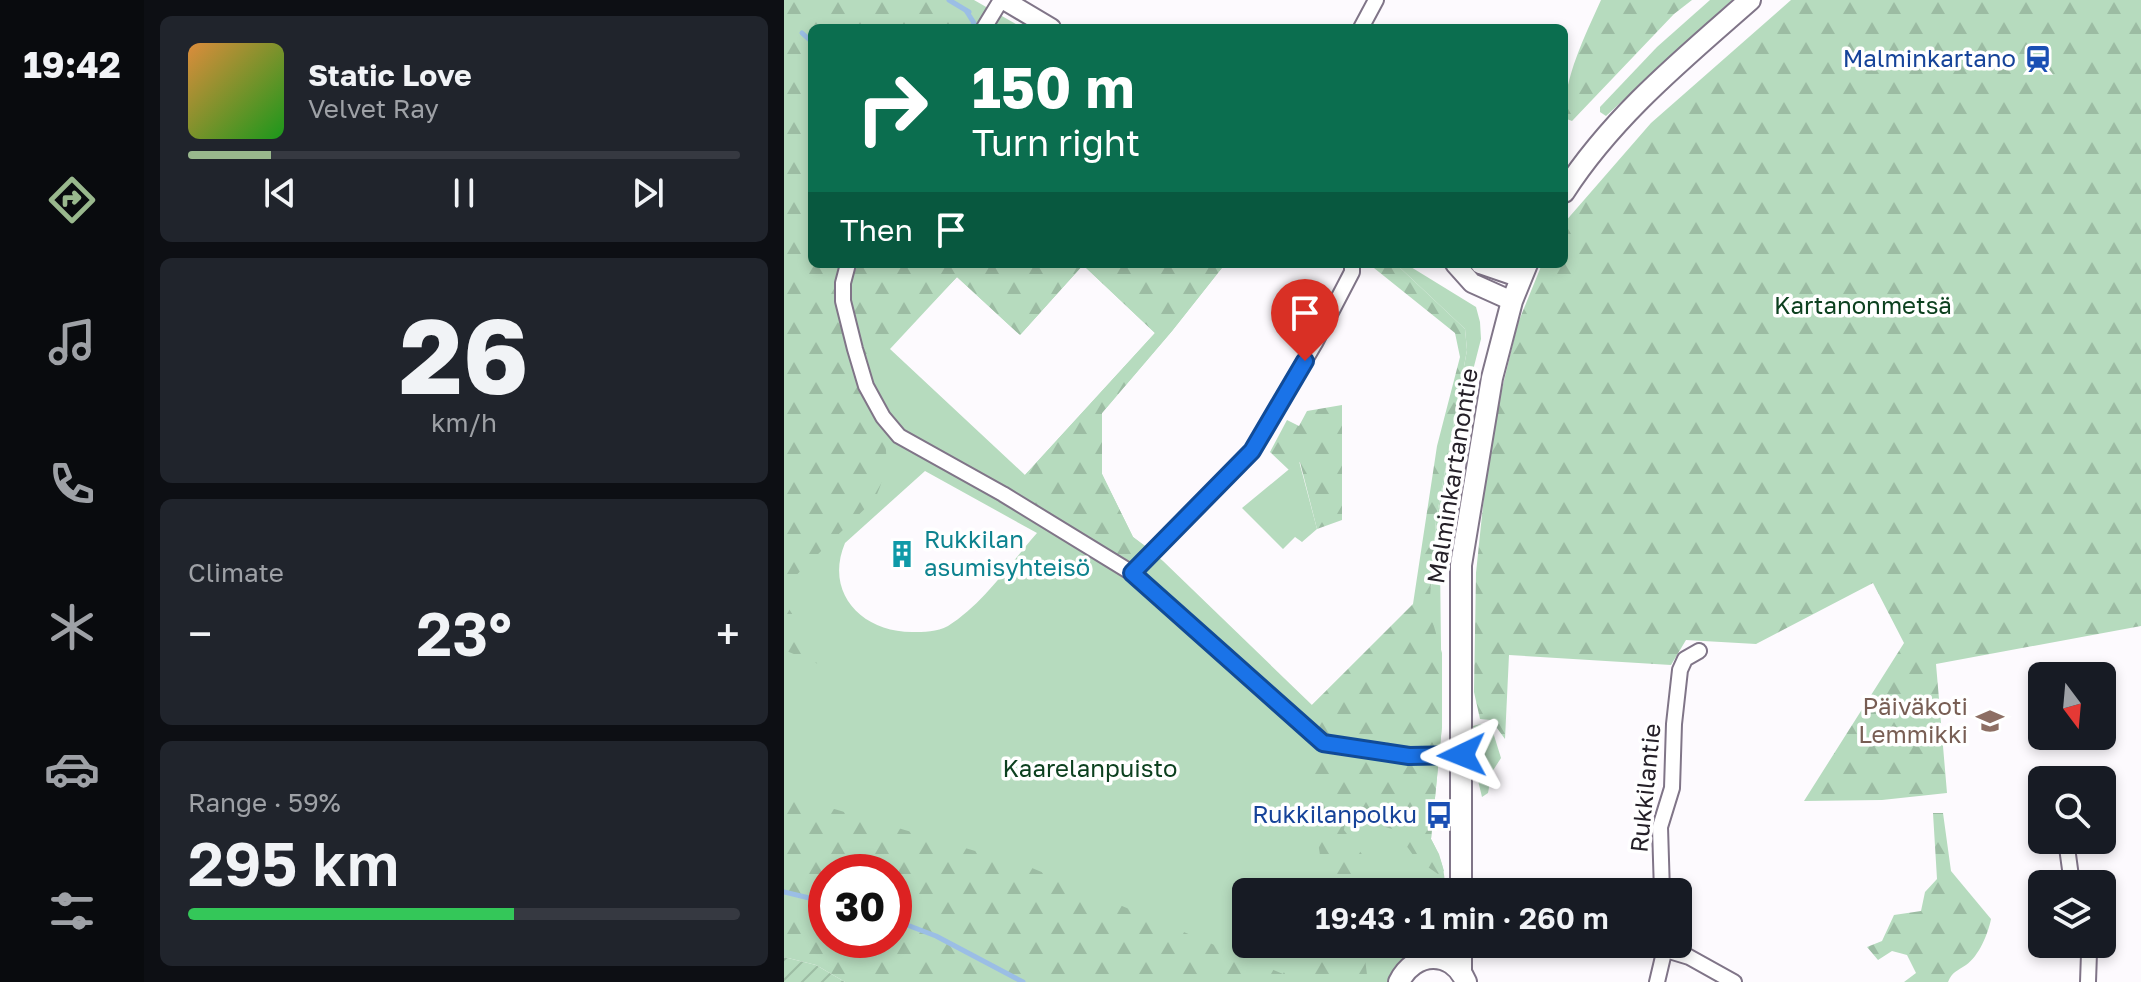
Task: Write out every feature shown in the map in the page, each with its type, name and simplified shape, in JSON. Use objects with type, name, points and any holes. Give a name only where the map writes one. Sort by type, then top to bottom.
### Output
[{"type":"main road","points":[[1568,186],[1611,128],[1750,0]]},
{"type":"main road","name":"Malminkartanontie","points":[[1461,878],[1461,565],[1482,427],[1512,301],[1524,271]]},
{"type":"main road","points":[[1399,982],[1409,966],[1421,958]]},
{"type":"main road","points":[[1442,958],[1463,977]]},
{"type":"street","points":[[987,24],[1002,0],[1044,24]]},
{"type":"street","points":[[1363,24],[1376,0]]},
{"type":"street","points":[[847,268],[843,301],[866,386],[883,417],[899,436],[1003,494],[1132,573],[1323,743],[1409,756],[1462,755]]},
{"type":"street","points":[[1132,573],[1252,451],[1315,343],[1352,268]]},
{"type":"street","points":[[1459,268],[1472,283],[1512,301]]},
{"type":"street","name":"Rukkilantie","points":[[1662,878],[1660,827],[1672,788],[1680,670],[1685,659],[1699,651]]},
{"type":"street","points":[[1657,982],[1663,958]]},
{"type":"street","points":[[1691,958],[1734,982]]},
{"type":"street","points":[[2088,982],[2089,958]]},
{"type":"green space","name":"Kaarelanpuisto","points":[[784,0],[974,0],[1016,24],[808,24],[808,268],[1080,268],[1020,335],[957,277],[890,349],[1025,475],[1155,333],[1086,268],[1222,268],[1102,413],[1102,474],[1133,537],[1163,561],[1312,705],[1431,587],[1436,520],[1467,350],[1465,329],[1400,268],[1413,268],[1476,307],[1481,339],[1456,437],[1442,516],[1442,726],[1431,839],[1444,878],[1232,878],[1232,958],[1408,958],[1391,982],[1081,982],[912,883],[912,854],[808,854],[808,877],[784,883]],"holes":[[[925,471],[1037,533],[961,617],[939,629],[912,632],[877,625],[863,617],[844,593],[840,561],[845,543]]]},
{"type":"green space","points":[[784,0],[936,0],[975,24],[808,24],[808,268],[1080,268],[1020,335],[957,277],[857,381],[884,438],[886,465],[882,481],[875,499],[784,587]]},
{"type":"green space","points":[[1601,0],[1692,0],[1674,14],[1572,121],[1568,120],[1568,87],[1576,57]]},
{"type":"green space","points":[[1710,0],[1732,0],[1606,116],[1600,112],[1600,107],[1657,47]]},
{"type":"green space","name":"Kartanonmetsä","points":[[1791,0],[2141,0],[2141,626],[1936,664],[1947,793],[1882,800],[1804,801],[1904,643],[1873,583],[1756,644],[1686,640],[1671,665],[1509,655],[1505,739],[1491,720],[1480,719],[1474,692],[1476,573],[1490,438],[1518,323],[1540,268],[1568,268],[1568,218],[1651,123]]},
{"type":"green space","points":[[1086,268],[1222,268],[1102,413],[1102,474],[1133,537],[1148,548],[1130,566],[1028,501],[1025,475],[1155,333]]},
{"type":"green space","points":[[1374,268],[1400,268],[1465,329],[1467,350],[1436,520],[1429,610],[1442,653],[1442,726],[1431,839],[1444,871],[1438,874],[1416,859],[1395,830],[1357,818],[1345,823],[1344,830],[1380,878],[1324,878],[1307,772],[1312,754],[1312,705],[1413,604],[1437,446],[1460,357],[1455,333]]},
{"type":"green space","points":[[1342,405],[1342,520],[1317,529],[1300,462],[1289,470],[1270,452],[1287,420],[1299,426],[1307,411]]},
{"type":"green space","points":[[1299,461],[1317,529],[1302,542],[1295,537],[1283,549],[1242,508]]},
{"type":"green space","points":[[784,600],[785,603],[828,668],[784,650]]},
{"type":"green space","points":[[1481,724],[1492,729],[1501,758],[1492,772],[1488,793],[1482,797],[1473,760],[1473,726]]},
{"type":"green space","points":[[784,794],[1032,868],[1232,952],[1232,958],[1245,958],[1283,974],[1291,958],[1365,958],[1368,982],[1225,982],[1199,974],[1134,982],[845,982],[816,965],[784,957]]},
{"type":"green space","points":[[1933,813],[1943,813],[1951,871],[1991,919],[1975,956],[1948,982],[1904,982],[1916,973],[1907,955],[1892,951],[1878,960],[1867,947],[1882,941],[1894,915],[1921,911],[1925,892],[1937,879]]},
{"type":"green space","points":[[784,957],[816,965],[845,982],[784,982]]},
{"type":"waterway","points":[[949,0],[969,12]]},
{"type":"waterway","points":[[967,12],[973,24]]},
{"type":"waterway","points":[[802,33],[808,38]]},
{"type":"waterway","points":[[784,892],[808,898]]},
{"type":"waterway","points":[[912,927],[936,936],[1023,982]]},
{"type":"place","name":"Malminkartano","points":[[2038,59]]},
{"type":"place","name":"Rukkilan asumisyhteisö","points":[[902,554]]},
{"type":"place","name":"Päiväkoti Lemmikki","points":[[1990,721]]},
{"type":"place","name":"Rukkilanpolku","points":[[1439,815]]},
{"type":"route","points":[[1305,361],[1252,451],[1132,573],[1323,743],[1409,756],[1462,755]]}]
